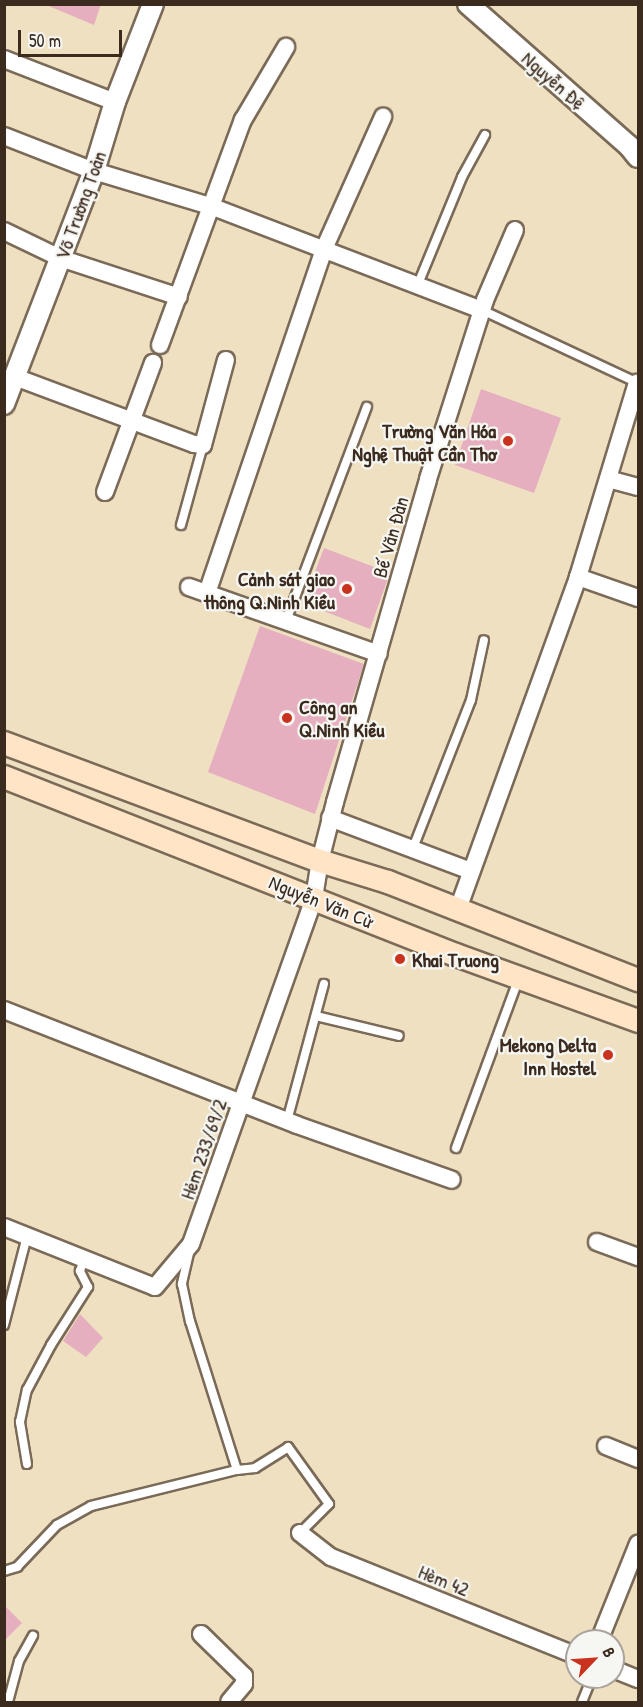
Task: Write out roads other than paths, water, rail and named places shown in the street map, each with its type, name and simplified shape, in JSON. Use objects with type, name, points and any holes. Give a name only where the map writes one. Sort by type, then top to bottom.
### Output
[{"type":"main road","name":"Nguyễn Văn Cừ","points":[[4,743],[320,861],[388,882],[639,980]]},
{"type":"main road","name":"Nguyễn Văn Cừ","points":[[4,777],[520,978],[639,1021]]},
{"type":"street","name":"Võ Trường Toản","points":[[4,404],[94,171],[116,102],[153,4]]},
{"type":"street","name":"Nguyễn Đệ","points":[[468,4],[639,157]]},
{"type":"street","points":[[160,345],[213,207],[243,120],[286,47]]},
{"type":"street","points":[[4,59],[116,102]]},
{"type":"street","points":[[207,593],[324,249],[383,117]]},
{"type":"street","points":[[4,136],[94,171],[213,207],[482,310]]},
{"type":"street","name":"Bế Văn Đàn","points":[[320,861],[330,818],[428,479],[482,310],[515,230]]},
{"type":"street","points":[[4,231],[60,258],[179,297]]},
{"type":"street","points":[[15,377],[194,444],[203,445],[226,360]]},
{"type":"street","points":[[105,492],[153,363]]},
{"type":"street","points":[[458,909],[578,577],[638,383]]},
{"type":"street","points":[[608,479],[639,487]]},
{"type":"street","points":[[578,577],[639,598]]},
{"type":"street","points":[[189,587],[379,654]]},
{"type":"street","points":[[330,818],[471,871]]},
{"type":"street","name":"Hẻm 233/69/2","points":[[4,1227],[155,1287],[191,1244],[314,898],[320,861]]},
{"type":"street","points":[[4,1010],[242,1101],[287,1121],[452,1180]]},
{"type":"street","points":[[597,1242],[639,1257]]},
{"type":"street","points":[[606,1446],[639,1459]]},
{"type":"street","name":"Hèm 42","points":[[300,1533],[331,1557],[565,1651]]},
{"type":"street","points":[[604,1629],[639,1544]]},
{"type":"street","points":[[201,1634],[245,1680],[229,1702]]},
{"type":"lane","points":[[418,284],[462,177],[485,135]]},
{"type":"lane","points":[[482,310],[638,383]]},
{"type":"lane","points":[[286,621],[367,407]]},
{"type":"lane","points":[[181,525],[203,445]]},
{"type":"lane","points":[[413,848],[471,700],[484,640]]},
{"type":"lane","points":[[456,1148],[520,978]]},
{"type":"lane","points":[[287,1121],[324,984]]},
{"type":"lane","points":[[316,1016],[399,1036]]},
{"type":"lane","points":[[4,1325],[27,1236]]},
{"type":"lane","points":[[191,1244],[182,1284],[190,1321],[237,1470]]},
{"type":"lane","points":[[27,1464],[20,1422],[27,1390],[51,1344],[88,1287],[80,1270],[84,1259]]},
{"type":"lane","points":[[4,1570],[18,1567],[57,1525],[91,1506],[237,1470],[255,1468],[288,1448],[329,1504],[300,1533]]},
{"type":"lane","points":[[8,1702],[18,1661],[33,1636]]},
{"type":"place","name":"Trường Văn Hóa Nghệ Thuật Cần Thơ","points":[[508,441]]},
{"type":"place","name":"Cảnh sát giao thông Q.Ninh Kiều","points":[[347,589]]},
{"type":"place","name":"Công an Q.Ninh Kiều","points":[[287,718]]},
{"type":"place","name":"Khai Truong","points":[[400,959]]},
{"type":"place","name":"Mekong Delta Inn Hostel","points":[[608,1055]]}]
